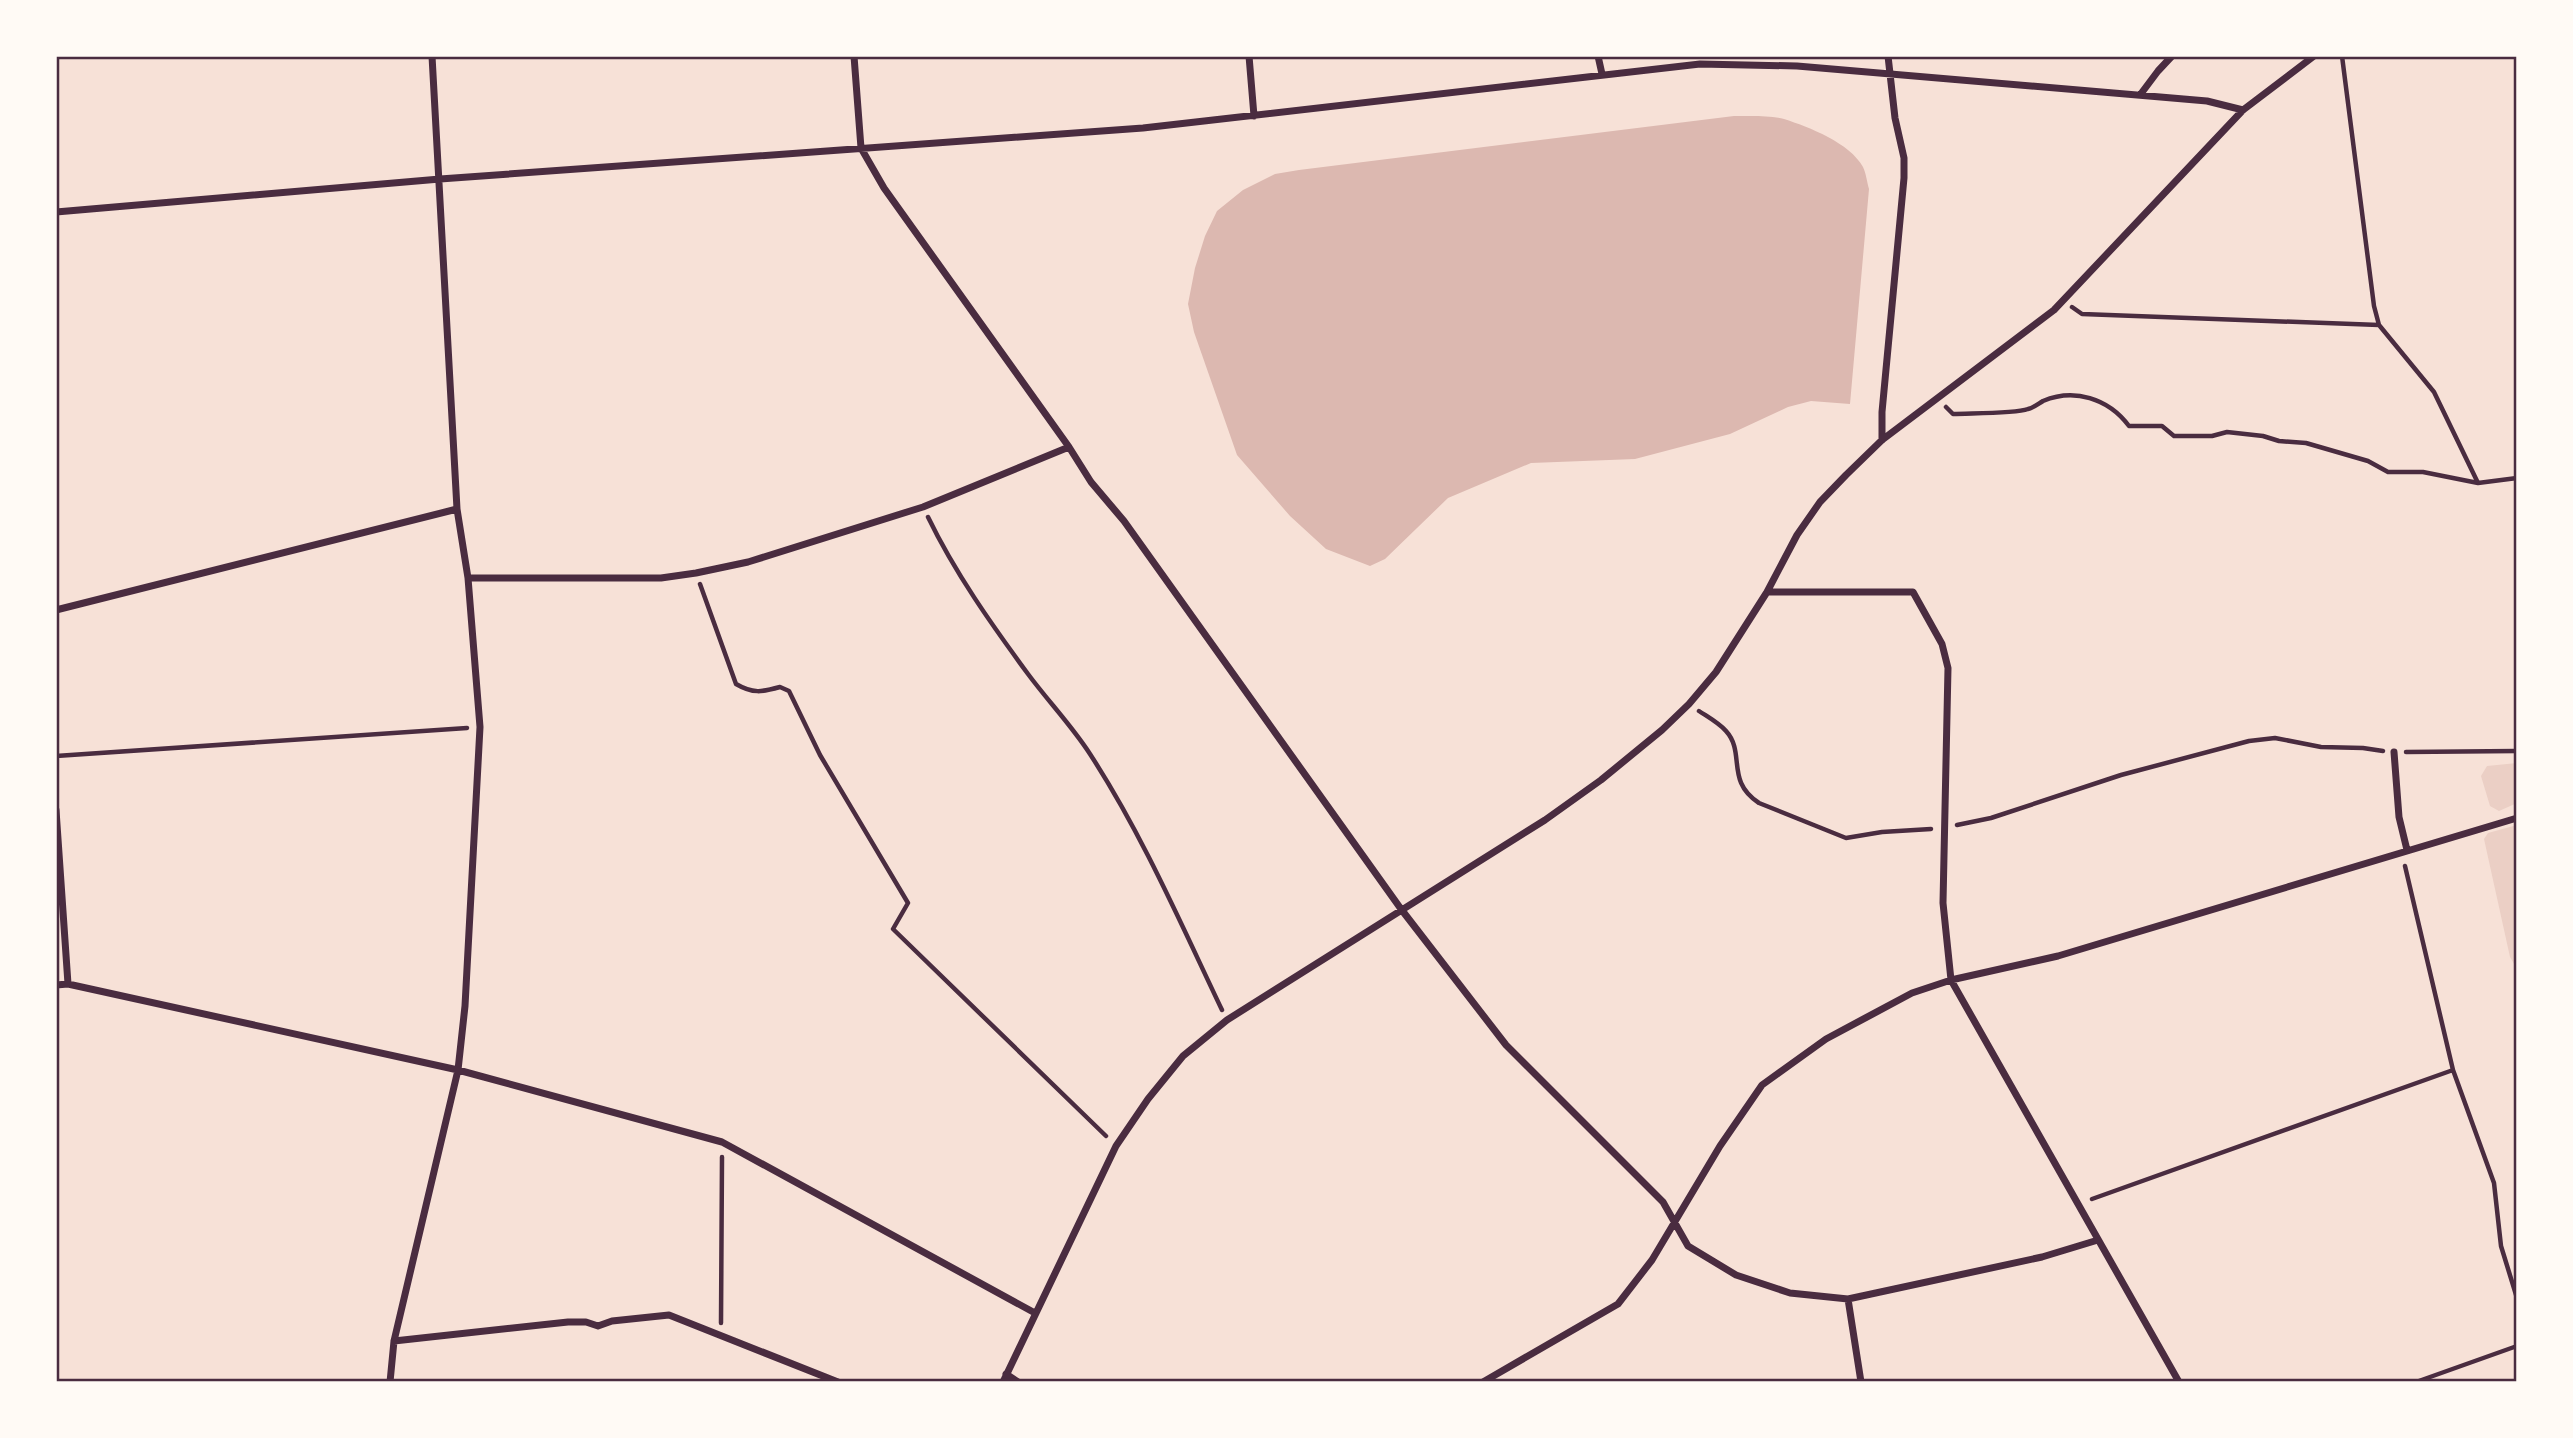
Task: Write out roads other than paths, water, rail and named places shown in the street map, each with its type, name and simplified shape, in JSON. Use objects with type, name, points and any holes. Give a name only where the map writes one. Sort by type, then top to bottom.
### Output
[{"type":"street","points":[[390,1382],[394,1341],[458,1070],[465,1006],[480,727],[468,578],[457,509],[432,56]]},
{"type":"street","points":[[854,56],[861,148],[884,188],[1069,447],[1091,482],[1124,521],[1401,909],[1506,1045],[1663,1202],[1688,1246],[1736,1275],[1790,1293],[1848,1299],[2042,1257],[2098,1240]]},
{"type":"street","points":[[1249,56],[1254,116]]},
{"type":"street","points":[[1598,56],[1602,74]]},
{"type":"street","points":[[1882,440],[1882,412],[1904,178],[1904,158],[1895,118],[1888,56]]},
{"type":"street","points":[[2140,95],[2172,56]]},
{"type":"street","points":[[1018,1382],[1004,1378],[1116,1146],[1148,1099],[1183,1056],[1227,1020],[1545,820],[1662,730],[1716,672],[1767,592],[1797,535],[1820,502],[1882,440],[2054,310],[2243,110],[2314,56]]},
{"type":"street","points":[[56,212],[440,179],[1143,128],[1700,64],[1747,64],[1891,74],[2140,95],[2207,101],[2243,110]]},
{"type":"street","points":[[468,578],[661,578],[748,562],[923,507],[1069,447]]},
{"type":"street","points":[[56,610],[457,509]]},
{"type":"street","points":[[1767,592],[1913,592],[1942,643],[1948,668],[1944,903],[1951,980],[2179,1382]]},
{"type":"street","points":[[2395,752],[2404,851]]},
{"type":"street","points":[[56,810],[68,984]]},
{"type":"street","points":[[1483,1382],[1618,1304],[1676,1224],[1720,1146],[1762,1085],[1826,1040],[1912,993],[1951,980],[2058,956],[2517,818]]},
{"type":"street","points":[[56,985],[68,984],[458,1070],[722,1142],[1035,1313]]},
{"type":"street","points":[[1848,1299],[1861,1382]]},
{"type":"street","points":[[394,1341],[568,1322],[586,1322],[598,1326],[612,1321],[669,1315],[838,1382]]}]
